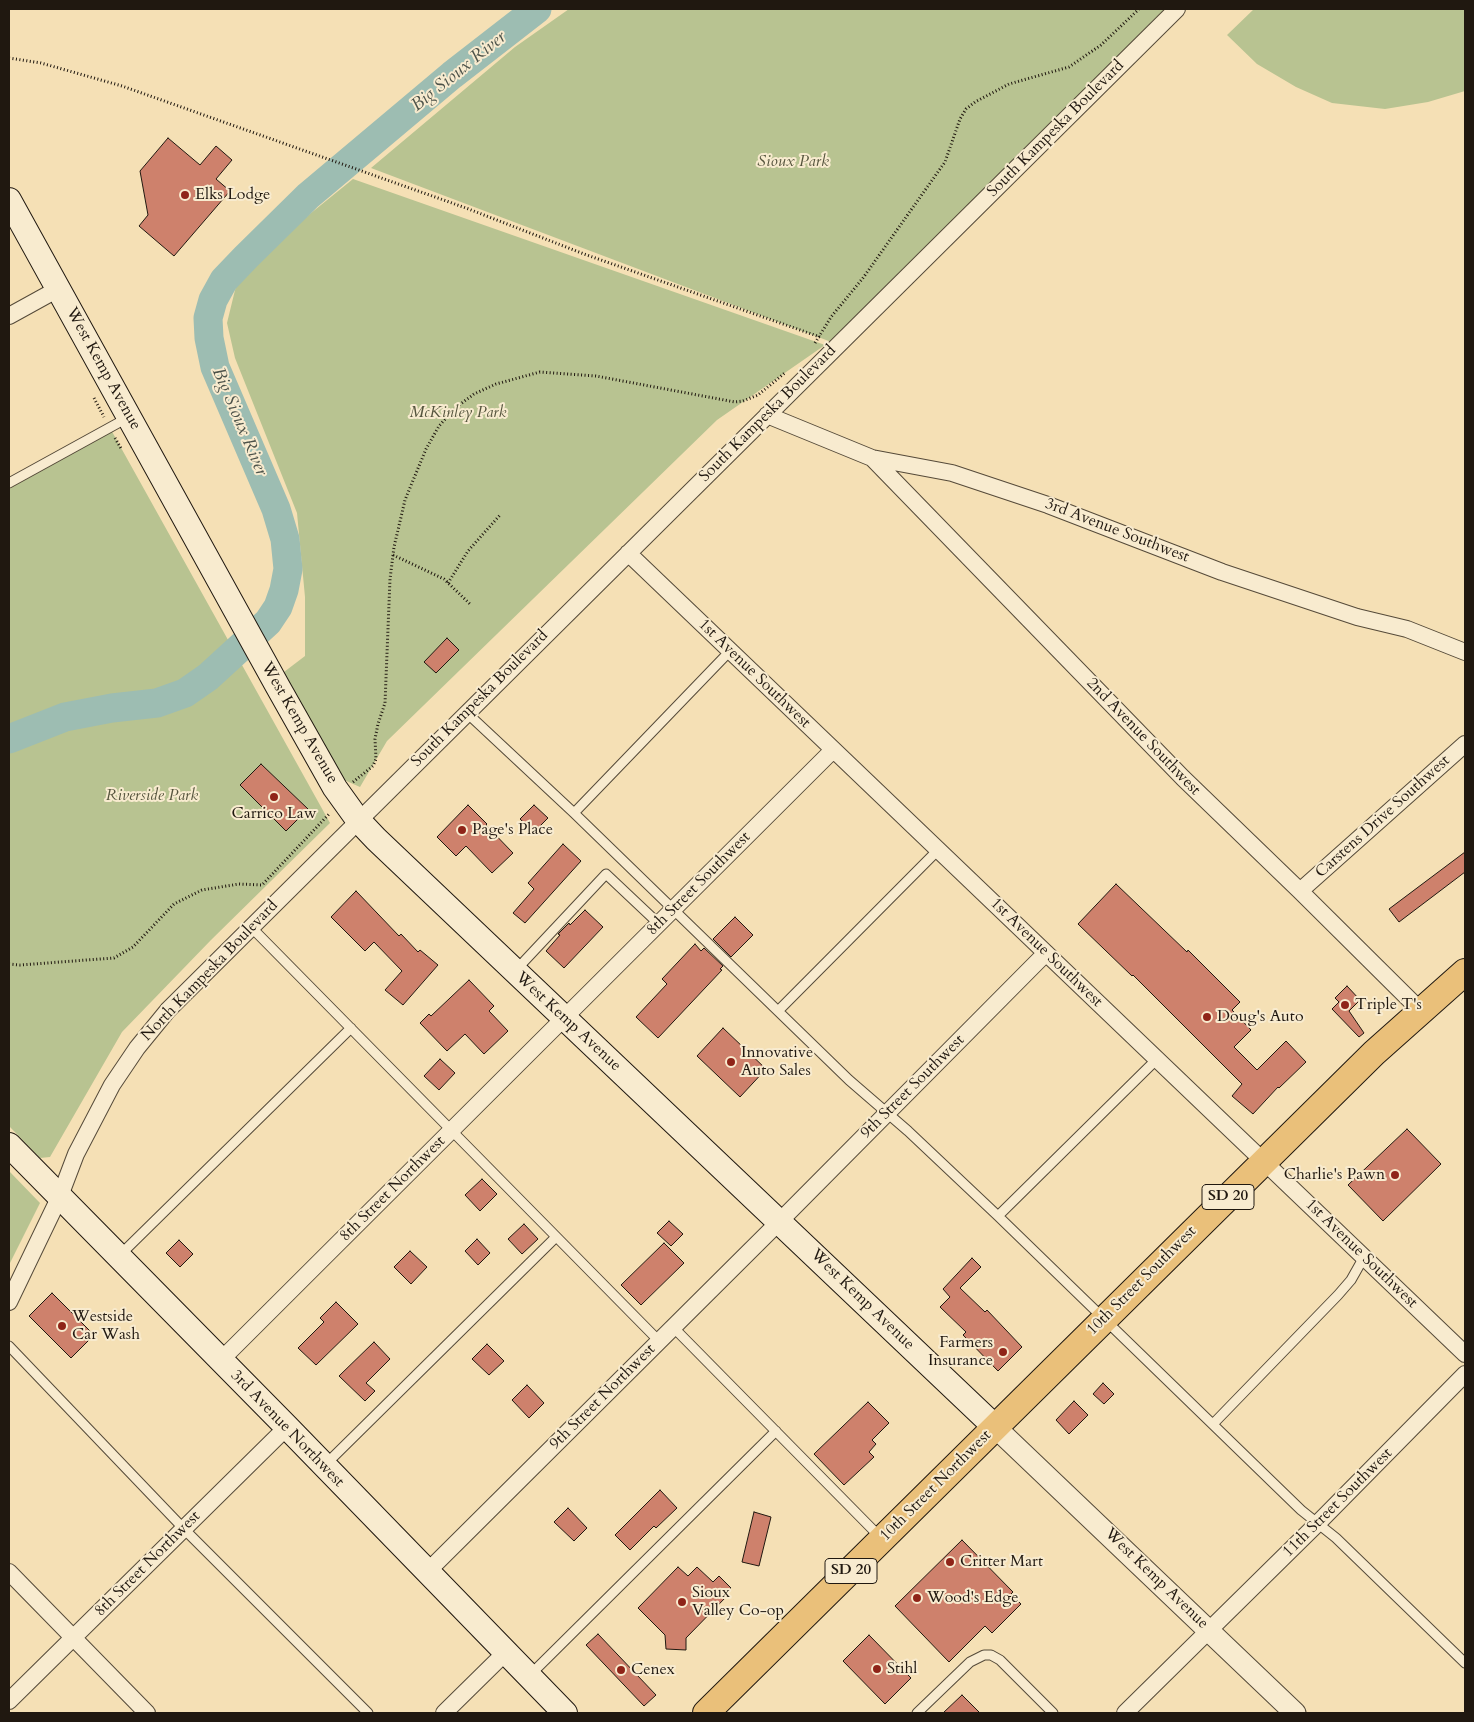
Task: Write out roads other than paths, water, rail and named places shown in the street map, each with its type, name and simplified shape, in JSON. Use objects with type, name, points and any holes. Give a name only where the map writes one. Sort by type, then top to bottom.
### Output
[{"type":"main road","name":"West Kemp Avenue","points":[[9,200],[278,687],[335,788],[358,820],[995,1428]]},
{"type":"main road","name":"10th Street Southwest","points":[[995,1428],[1374,1053],[1420,1010],[1465,972]]},
{"type":"main road","name":"3rd Avenue Northwest","points":[[9,1145],[565,1713]]},
{"type":"main road","name":"10th Street Northwest","points":[[706,1713],[995,1428]]},
{"type":"street","name":"South Kampeska Boulevard","points":[[358,820],[1178,9]]},
{"type":"street","points":[[9,316],[58,289]]},
{"type":"street","name":"3rd Avenue Southwest","points":[[767,415],[872,458],[952,473],[1048,505],[1222,572],[1357,617],[1407,629],[1465,652]]},
{"type":"street","name":"2nd Avenue Southwest","points":[[872,458],[1183,778],[1420,1010]]},
{"type":"street","name":"1st Avenue Southwest","points":[[628,553],[1465,1354]]},
{"type":"street","name":"Carstens Drive Southwest","points":[[1300,891],[1465,744]]},
{"type":"street","name":"8th Street Southwest","points":[[565,1018],[834,750]]},
{"type":"street","name":"North Kampeska Boulevard","points":[[9,1302],[60,1196],[76,1154],[124,1065],[168,1010],[358,820]]},
{"type":"street","name":"9th Street Southwest","points":[[780,1222],[1046,953]]},
{"type":"street","name":"8th Street Northwest","points":[[221,1360],[565,1018]]},
{"type":"street","name":"9th Street Northwest","points":[[426,1572],[780,1222]]},
{"type":"street","name":"11th Street Southwest","points":[[1125,1713],[1318,1523],[1465,1374]]},
{"type":"street","name":"8th Street Northwest","points":[[9,1701],[287,1428]]},
{"type":"street","name":"West Kemp Avenue","points":[[995,1428],[1295,1713]]},
{"type":"street","points":[[9,1572],[148,1713]]},
{"type":"street","points":[[444,1713],[506,1652]]},
{"type":"lane","points":[[9,483],[129,417]]},
{"type":"lane","points":[[574,813],[730,651]]},
{"type":"lane","points":[[467,713],[574,813],[849,1080],[998,1216],[1301,1510],[1336,1538],[1465,1662]]},
{"type":"lane","points":[[778,1011],[938,850]]},
{"type":"lane","points":[[515,971],[606,874],[659,924]]},
{"type":"lane","points":[[251,927],[659,1341]]},
{"type":"lane","points":[[119,1256],[351,1028]]},
{"type":"lane","points":[[998,1216],[1157,1059]]},
{"type":"lane","points":[[324,1466],[556,1237]]},
{"type":"lane","points":[[1213,1424],[1338,1296],[1364,1257]]},
{"type":"lane","points":[[673,1327],[882,1539]]},
{"type":"lane","points":[[9,1346],[184,1529],[368,1713]]},
{"type":"lane","points":[[529,1676],[776,1431]]},
{"type":"lane","points":[[917,1713],[970,1662],[984,1655],[991,1655],[1000,1660],[1052,1713]]},
{"type":"waterway","name":"Big Sioux River","points":[[9,739],[65,717],[112,708],[157,703],[185,693],[208,677],[268,622],[278,607],[284,590],[288,569],[285,539],[276,509],[215,367],[209,338],[208,318],[213,300],[224,280],[308,196],[452,75],[537,9]]},
{"type":"place","name":"Elks Lodge","points":[[185,195]]},
{"type":"place","name":"Carrico Law","points":[[274,797]]},
{"type":"place","name":"Page's Place","points":[[462,830]]},
{"type":"place","name":"Triple T's","points":[[1345,1005]]},
{"type":"place","name":"Doug's Auto","points":[[1207,1017]]},
{"type":"place","name":"Innovative Auto Sales","points":[[731,1062]]},
{"type":"place","name":"Charlie's Pawn","points":[[1395,1175]]},
{"type":"place","name":"Westside Car Wash","points":[[62,1326]]},
{"type":"place","name":"Farmers Insurance","points":[[1003,1352]]},
{"type":"place","name":"Critter Mart","points":[[950,1562]]},
{"type":"place","name":"Wood's Edge","points":[[917,1598]]},
{"type":"place","name":"Sioux Valley Co-op","points":[[682,1602]]},
{"type":"place","name":"Stihl","points":[[877,1669]]},
{"type":"place","name":"Cenex","points":[[621,1670]]},
{"type":"park label","name":"Sioux Park","points":[[793,162]]},
{"type":"park label","name":"McKinley Park","points":[[458,413]]},
{"type":"park label","name":"Riverside Park","points":[[152,796]]}]
